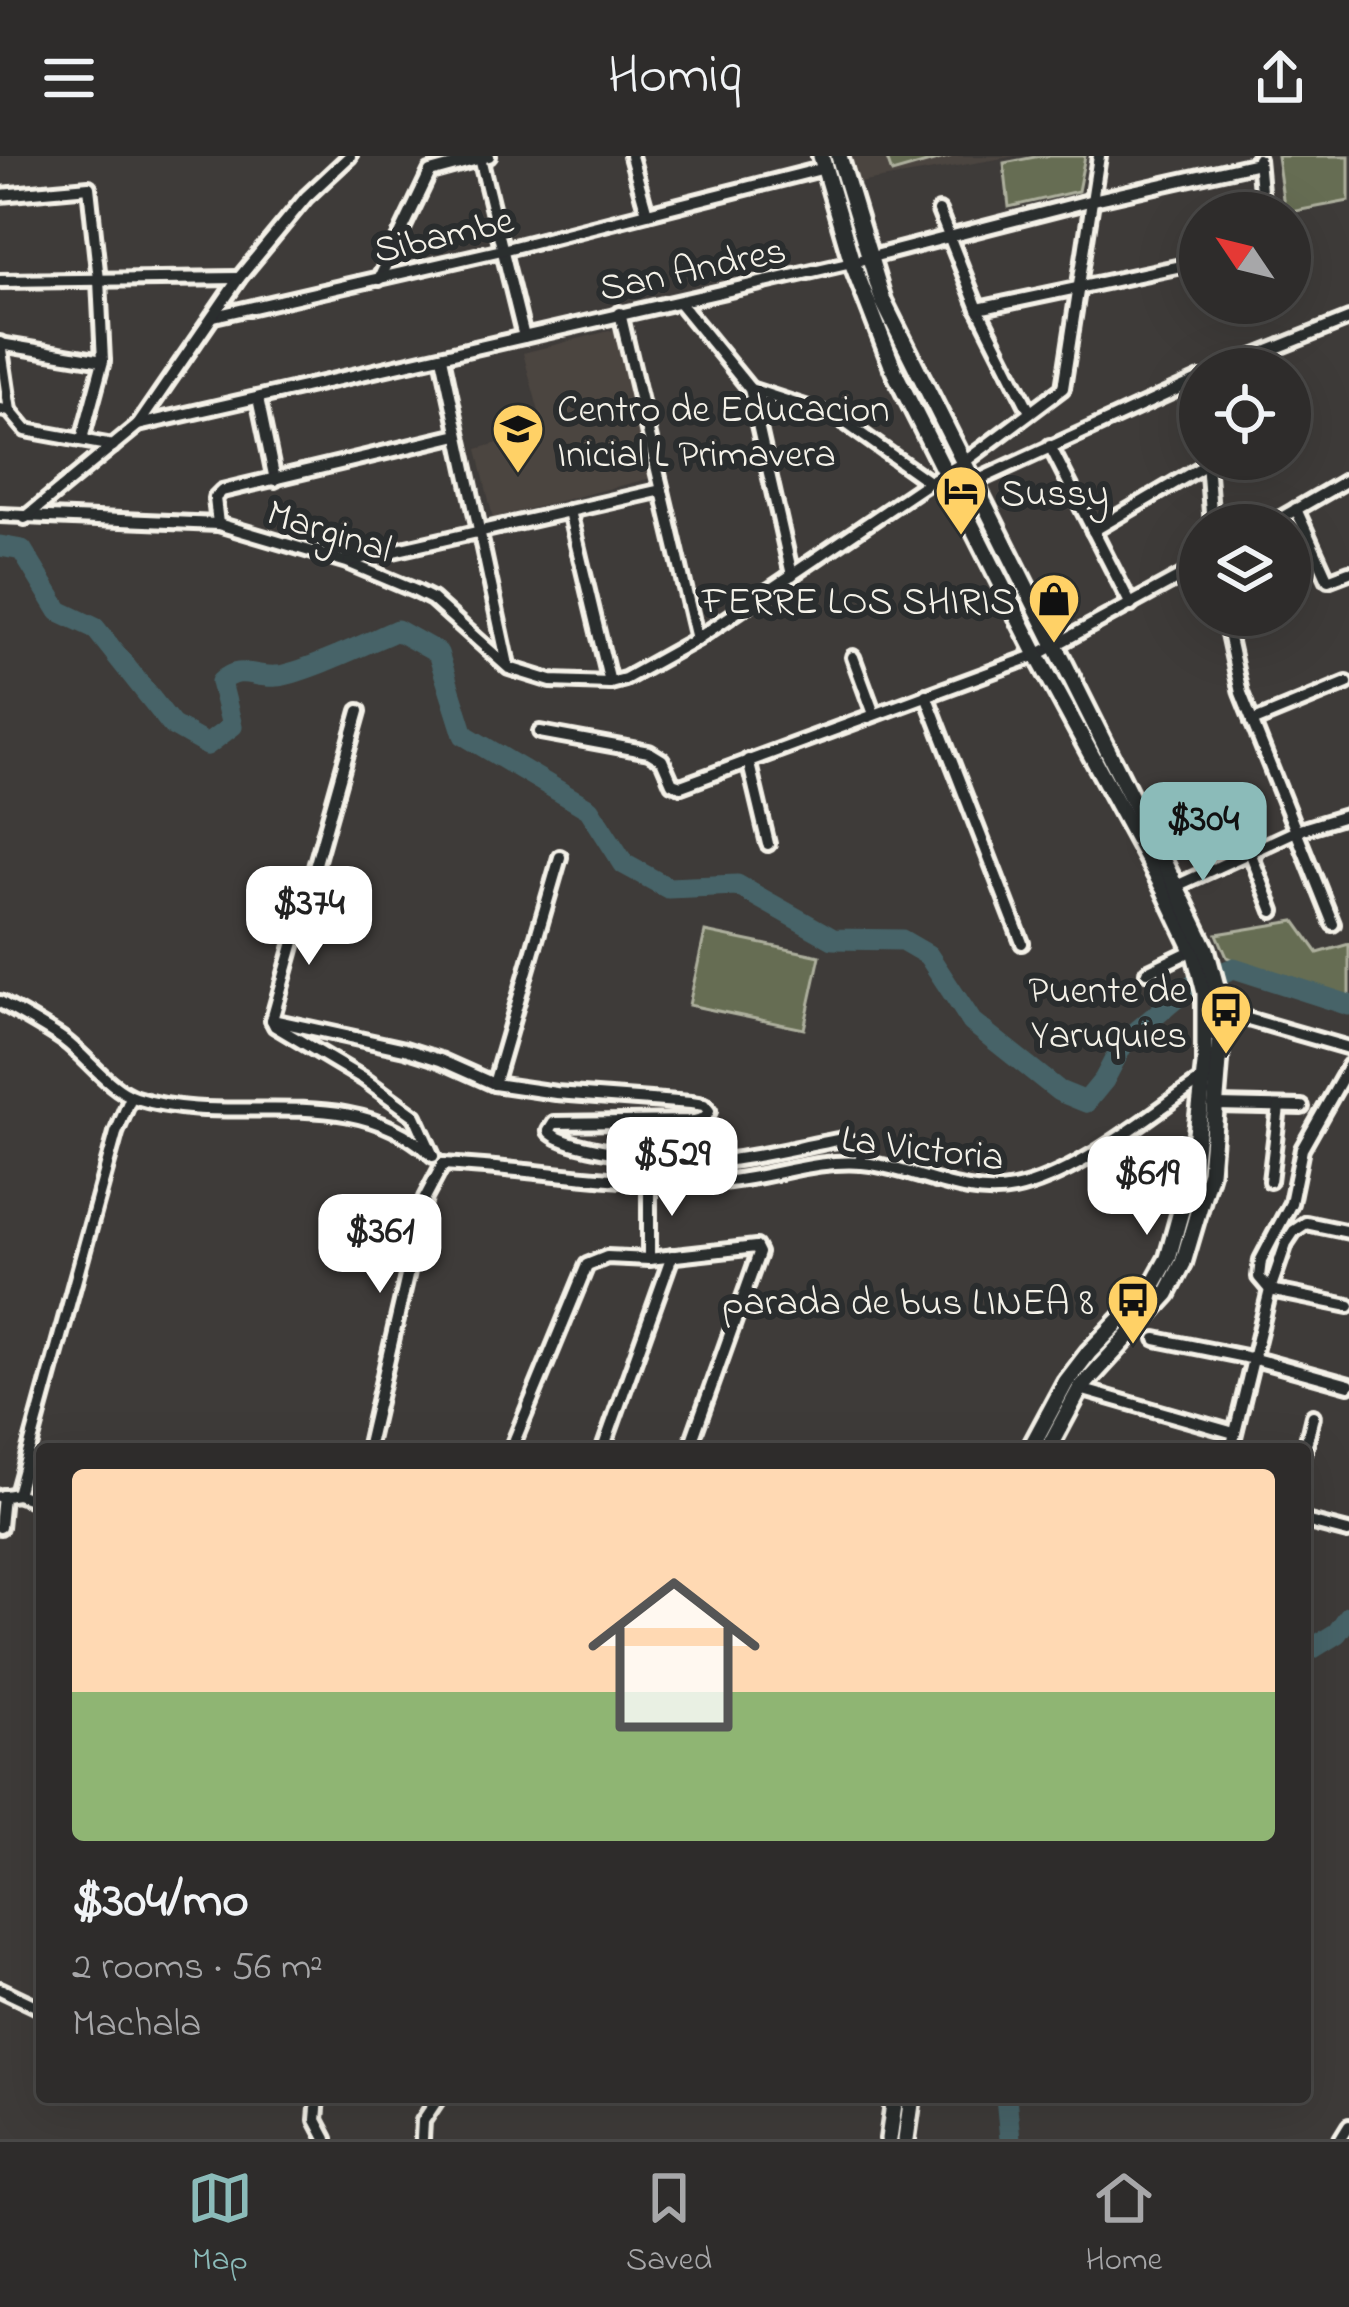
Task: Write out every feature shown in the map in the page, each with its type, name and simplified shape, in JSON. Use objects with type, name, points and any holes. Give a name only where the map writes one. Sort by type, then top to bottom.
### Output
[{"type":"main road","points":[[839,156],[883,301],[1171,889],[1213,1001],[1221,1067],[1210,1172],[1184,1263],[1167,1294],[1080,1389],[1051,1443]]},
{"type":"main road","points":[[823,162],[852,262],[895,373],[1036,655],[1171,889]]},
{"type":"main road","points":[[1033,1443],[1066,1382],[1152,1287],[1168,1258],[1193,1168],[1213,1001]]},
{"type":"main road","points":[[890,2139],[895,2103]]},
{"type":"main road","points":[[906,2139],[911,2103]]},
{"type":"street","points":[[25,518],[138,425],[239,278],[306,197],[350,156]]},
{"type":"street","points":[[631,156],[646,213]]},
{"type":"street","points":[[569,512],[610,682],[626,680],[697,638],[963,463],[1063,388],[1099,156]]},
{"type":"street","points":[[379,279],[430,172],[485,157],[524,337]]},
{"type":"street","points":[[1258,159],[1261,192]]},
{"type":"street","name":"San Andres","points":[[138,425],[852,262],[1258,159]]},
{"type":"street","name":"Sibambe","points":[[214,316],[502,250],[823,162]]},
{"type":"street","points":[[0,195],[89,187],[103,361],[82,439]]},
{"type":"street","points":[[940,211],[978,309],[1030,412]]},
{"type":"street","points":[[978,309],[1179,267]]},
{"type":"street","points":[[0,281],[239,278]]},
{"type":"street","points":[[679,302],[750,389],[792,575]]},
{"type":"street","points":[[620,313],[697,638]]},
{"type":"street","points":[[1277,348],[1349,320]]},
{"type":"street","points":[[103,361],[0,344],[5,410],[26,430],[113,446]]},
{"type":"street","points":[[442,357],[509,668]]},
{"type":"street","points":[[972,483],[1179,388]]},
{"type":"street","points":[[750,389],[839,418],[929,482]]},
{"type":"street","points":[[258,398],[274,480]]},
{"type":"street","points":[[218,524],[215,498],[222,490],[458,435]]},
{"type":"street","points":[[1050,446],[1131,605]]},
{"type":"street","points":[[1093,530],[1179,479]]},
{"type":"street","points":[[1303,504],[1349,479]]},
{"type":"street","points":[[347,562],[662,490]]},
{"type":"street","name":"Marginal","points":[[0,515],[218,524],[347,562],[432,599],[509,668],[551,681],[610,682]]},
{"type":"street","points":[[1311,542],[1328,580],[1349,572]]},
{"type":"street","points":[[540,732],[657,755],[676,786],[1036,655],[1179,578]]},
{"type":"street","points":[[1229,636],[1241,693],[1333,924]]},
{"type":"street","points":[[853,657],[874,714]]},
{"type":"street","points":[[1252,722],[1347,682]]},
{"type":"street","points":[[926,695],[1022,943]]},
{"type":"street","points":[[272,1020],[359,711]]},
{"type":"street","points":[[748,760],[768,844]]},
{"type":"street","points":[[1171,889],[1296,831],[1349,815]]},
{"type":"street","points":[[1250,852],[1273,911]]},
{"type":"street","points":[[494,1084],[560,857]]},
{"type":"street","points":[[1147,972],[1198,951]]},
{"type":"street","points":[[1213,1001],[1349,1048]]},
{"type":"street","points":[[0,1002],[63,1039],[131,1097],[219,1112],[274,1107],[347,1114],[403,1133],[438,1160]]},
{"type":"street","points":[[272,1020],[405,1049],[494,1084],[691,1103],[709,1111],[694,1121],[554,1123],[549,1131],[559,1141],[718,1162],[843,1139],[859,1145],[862,1163]]},
{"type":"street","points":[[272,1020],[415,1116],[438,1160],[368,1443]]},
{"type":"street","points":[[1349,1066],[1302,1149],[1291,1203],[1261,1259],[1259,1277],[1270,1290],[1349,1306]]},
{"type":"street","name":"La Victoria","points":[[438,1160],[566,1177],[721,1182],[810,1164],[862,1163],[954,1186],[1009,1190],[1053,1178],[1221,1067]]},
{"type":"street","points":[[17,1494],[116,1133],[131,1097]]},
{"type":"street","points":[[1217,1105],[1302,1107]]},
{"type":"street","points":[[1270,1181],[1280,1107]]},
{"type":"street","points":[[649,1180],[649,1259]]},
{"type":"street","points":[[1232,1443],[1286,1243],[1306,1223],[1349,1232]]},
{"type":"street","points":[[514,1443],[587,1265],[607,1257],[649,1259],[758,1249],[691,1443]]},
{"type":"street","points":[[605,1443],[672,1256]]},
{"type":"street","points":[[1156,1340],[1255,1359],[1349,1385]]},
{"type":"street","points":[[1080,1389],[1234,1433]]},
{"type":"street","points":[[1306,1443],[1313,1416]]},
{"type":"street","points":[[0,1527],[1,1496],[17,1494],[36,1501]]},
{"type":"street","points":[[1311,1523],[1348,1532]]},
{"type":"street","points":[[0,1989],[36,2006]]},
{"type":"street","points":[[317,2103],[316,2120],[326,2139]]},
{"type":"street","points":[[422,2139],[423,2121],[435,2103]]},
{"type":"street","points":[[1341,2139],[1349,2126]]},
{"type":"shaded area","points":[[851,156],[1015,156],[858,183]]},
{"type":"shaded area","points":[[617,329],[651,478],[493,518],[477,449],[544,430],[523,353]]},
{"type":"green space","points":[[886,156],[951,156],[892,173]]},
{"type":"green space","points":[[1040,156],[1085,156],[1078,191],[1009,207],[1004,163]]},
{"type":"green space","points":[[1277,156],[1349,156],[1349,201],[1311,208],[1311,192],[1282,192]]},
{"type":"green space","points":[[1295,921],[1318,953],[1349,944],[1349,996],[1302,988],[1227,957],[1217,934]]},
{"type":"green space","points":[[705,932],[820,956],[804,1029],[689,1005]]},
{"type":"waterway","points":[[0,546],[22,550],[59,611],[95,628],[172,725],[207,745],[232,726],[221,682],[228,677],[287,674],[397,630],[438,653],[464,735],[589,809],[624,864],[668,888],[737,885],[833,939],[902,940],[928,955],[972,1022],[1059,1091],[1086,1102],[1124,1042],[1193,984],[1234,968],[1349,1005]]},
{"type":"waterway","points":[[1311,1649],[1337,1633],[1349,1616]]},
{"type":"waterway","points":[[1007,2103],[1010,2139]]},
{"type":"place","name":"Centro de Educacion Inicial L Primavera","points":[[518,475]]},
{"type":"place","name":"Sussy","points":[[961,537]]},
{"type":"place","name":"FERRE LOS SHIRIS","points":[[1054,645]]},
{"type":"place","name":"Puente de Yaruquies","points":[[1226,1056]]},
{"type":"place","name":"parada de bus LINEA 8","points":[[1133,1346]]}]
